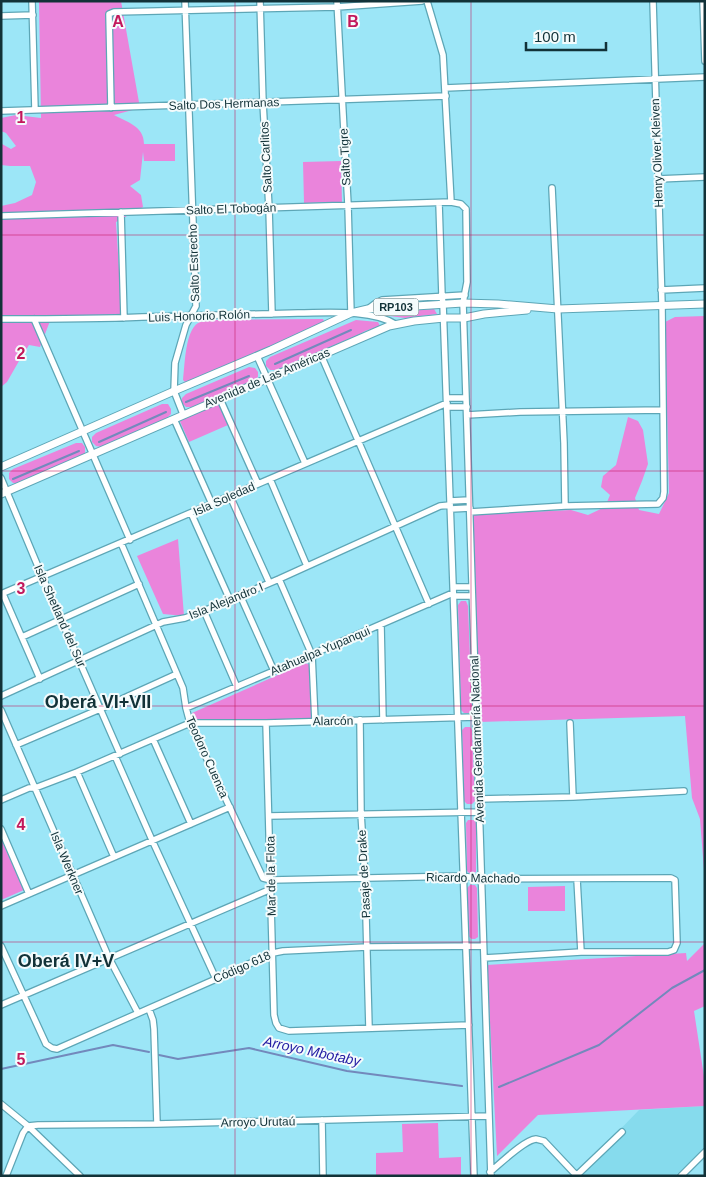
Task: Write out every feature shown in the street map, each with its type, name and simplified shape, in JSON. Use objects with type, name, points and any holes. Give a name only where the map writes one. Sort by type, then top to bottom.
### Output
[{"type":"main road","name":"Avenida de Las Américas","points":[[1,467],[257,356],[351,313],[368,309],[443,300],[544,309]]},
{"type":"main road","name":"Avenida de Las Américas","points":[[4,493],[266,378],[395,324],[544,309],[705,304]]},
{"type":"street","points":[[32,1],[35,110]]},
{"type":"street","name":"Salto Estrecho","points":[[183,414],[174,391],[177,357],[186,325],[196,306],[185,1]]},
{"type":"street","name":"Salto Carlitos","points":[[260,1],[272,314]]},
{"type":"street","points":[[111,108],[109,14],[114,12],[260,9],[422,1]]},
{"type":"street","points":[[427,1],[444,55],[451,202]]},
{"type":"street","name":"Henry Oliver Kleiven","points":[[562,507],[658,504],[663,498],[662,305],[652,1]]},
{"type":"street","points":[[703,1],[705,60]]},
{"type":"street","name":"Salto Tigre","points":[[337,4],[348,205],[351,313]]},
{"type":"street","points":[[1,16],[32,15]]},
{"type":"street","points":[[445,88],[705,77]]},
{"type":"street","name":"Salto Dos Hermanas","points":[[1,111],[446,96]]},
{"type":"street","points":[[658,179],[705,177]]},
{"type":"street","points":[[450,505],[470,510],[562,507],[563,411],[552,188]]},
{"type":"street","name":"Salto El Tobogán","points":[[1,216],[451,202],[461,204]]},
{"type":"street","name":"Avenida Gendarmería Nacional","points":[[439,203],[474,1176]]},
{"type":"street","name":"Avenida Gendarmería Nacional","points":[[461,204],[466,209],[467,282],[463,303],[490,1174]]},
{"type":"street","points":[[121,212],[124,318]]},
{"type":"street","points":[[661,290],[705,288]]},
{"type":"street","points":[[443,300],[465,295]]},
{"type":"street","points":[[361,315],[368,309]]},
{"type":"street","name":"Luis Honorio Rolón","points":[[1,319],[351,313],[384,318],[395,324]]},
{"type":"street","points":[[34,319],[130,540]]},
{"type":"street","points":[[321,355],[429,604]]},
{"type":"street","points":[[257,356],[304,463]]},
{"type":"street","points":[[447,402],[466,398]]},
{"type":"street","points":[[220,399],[258,484]]},
{"type":"street","points":[[447,402],[467,407]]},
{"type":"street","name":"Isla Soledad","points":[[2,594],[447,402]]},
{"type":"street","points":[[467,414],[663,410]]},
{"type":"street","points":[[174,419],[212,504]]},
{"type":"street","name":"Isla Shetland del Sur","points":[[1,478],[4,493],[100,709],[152,840],[216,979]]},
{"type":"street","points":[[270,479],[307,566]]},
{"type":"street","points":[[230,496],[270,582]]},
{"type":"street","points":[[450,505],[470,500]]},
{"type":"street","name":"Isla Alejandro I","points":[[1,696],[163,622],[185,618],[204,611],[440,506],[450,505]]},
{"type":"street","points":[[192,513],[230,600]]},
{"type":"street","name":"Teodoro Cuenca","points":[[121,543],[178,674],[183,688],[190,723],[263,878],[271,880]]},
{"type":"street","points":[[279,579],[312,655],[315,721]]},
{"type":"street","points":[[22,637],[139,584]]},
{"type":"street","points":[[453,592],[472,587]]},
{"type":"street","points":[[453,592],[472,596]]},
{"type":"street","name":"Atahualpa Yupanqui","points":[[186,708],[312,655],[453,592]]},
{"type":"street","points":[[2,594],[40,679]]},
{"type":"street","points":[[240,595],[274,671]]},
{"type":"street","points":[[204,611],[237,687]]},
{"type":"street","points":[[380,625],[383,720]]},
{"type":"street","points":[[16,745],[178,674]]},
{"type":"street","name":"Isla Werkner","points":[[1,710],[109,958],[138,1013]]},
{"type":"street","name":"Alarcón","points":[[190,723],[266,723],[476,717]]},
{"type":"street","name":"Pasaje de Drake","points":[[360,720],[361,813],[365,878],[369,1028]]},
{"type":"street","points":[[1,800],[29,788],[35,788],[77,772],[190,723]]},
{"type":"street","name":"Mar de la Flota","points":[[266,723],[274,1015],[276,1023],[279,1028],[289,1031],[369,1028]]},
{"type":"street","points":[[570,723],[572,797]]},
{"type":"street","points":[[153,740],[191,824]]},
{"type":"street","points":[[77,772],[114,857]]},
{"type":"street","points":[[479,799],[572,797],[684,791]]},
{"type":"street","points":[[1,906],[230,807]]},
{"type":"street","points":[[269,816],[479,812]]},
{"type":"street","points":[[1,829],[29,894]]},
{"type":"street","name":"Ricardo Machado","points":[[271,880],[464,876],[481,879],[671,878],[675,880],[677,943],[674,950],[668,952],[581,952]]},
{"type":"street","points":[[484,958],[581,952],[577,878]]},
{"type":"street","points":[[1,1005],[271,889]]},
{"type":"street","points":[[1,946],[24,995]]},
{"type":"street","name":"Código 618","points":[[24,995],[46,1044],[57,1049],[273,953],[367,947],[483,946]]},
{"type":"street","points":[[148,1009],[153,1020],[154,1029],[156,1124]]},
{"type":"street","points":[[369,1028],[469,1025]]},
{"type":"street","points":[[1,1104],[28,1126],[76,1174]]},
{"type":"street","name":"Arroyo Urutaú","points":[[28,1126],[489,1116]]},
{"type":"street","points":[[322,1120],[323,1176]]},
{"type":"street","points":[[6,1176],[23,1133],[28,1126]]},
{"type":"street","points":[[490,1174],[518,1148],[536,1139],[544,1141],[576,1176],[622,1132]]},
{"type":"street","points":[[681,1176],[705,1152]]},
{"type":"shaded area","points":[[39,1],[121,1],[140,108],[114,115],[134,125],[141,133],[144,144],[175,144],[175,161],[144,161],[143,152],[140,180],[130,186],[141,195],[143,207],[116,222],[122,317],[50,321],[40,347],[29,345],[7,382],[1,387],[1,206],[15,203],[32,195],[36,182],[30,166],[1,165],[1,145],[11,149],[16,146],[6,133],[1,131],[1,118],[16,115],[41,118]]},
{"type":"shaded area","points":[[341,161],[342,202],[304,203],[303,162]]},
{"type":"shaded area","points":[[434,309],[437,314],[405,318],[382,315],[395,312]]},
{"type":"shaded area","points":[[705,316],[705,883],[700,819],[692,798],[685,716],[480,722],[469,515],[571,510],[588,515],[605,507],[610,495],[601,487],[603,476],[616,465],[628,417],[638,421],[643,430],[648,464],[635,498],[639,510],[659,514],[669,493],[665,322],[675,317]]},
{"type":"shaded area","points":[[323,319],[325,323],[186,383],[183,380],[190,333],[200,322],[206,320]]},
{"type":"shaded area","points":[[356,320],[378,322],[380,326],[276,370],[270,370],[266,366],[266,361],[270,357]]},
{"type":"shaded area","points":[[249,367],[255,368],[258,372],[258,377],[253,381],[192,407],[186,407],[182,403],[182,398],[186,394]]},
{"type":"shaded area","points":[[218,402],[228,425],[189,442],[179,419]]},
{"type":"shaded area","points":[[162,404],[168,404],[171,409],[171,414],[167,418],[102,447],[96,446],[92,442],[92,437],[96,433]]},
{"type":"shaded area","points":[[76,443],[82,443],[85,447],[85,453],[80,457],[19,483],[13,483],[9,479],[9,473],[13,469]]},
{"type":"shaded area","points":[[178,539],[184,616],[163,614],[137,556]]},
{"type":"shaded area","points":[[461,601],[466,601],[468,606],[472,709],[469,713],[464,713],[461,710],[458,605]]},
{"type":"shaded area","points":[[305,663],[311,665],[313,718],[194,722],[192,713]]},
{"type":"shaded area","points":[[465,727],[470,727],[472,730],[475,801],[472,804],[467,804],[464,801],[462,730]]},
{"type":"shaded area","points":[[468,820],[474,820],[476,823],[476,872],[470,874],[467,871],[466,823]]},
{"type":"shaded area","points":[[1,839],[24,890],[1,900]]},
{"type":"shaded area","points":[[470,885],[475,885],[477,888],[478,937],[475,939],[468,936],[467,888]]},
{"type":"shaded area","points":[[565,886],[565,911],[528,911],[528,887]]},
{"type":"shaded area","points":[[705,943],[705,1006],[694,1011],[705,1083],[705,1106],[538,1115],[497,1156],[487,965],[686,953],[687,961]]},
{"type":"shaded area","points":[[705,1106],[705,1148],[675,1176],[583,1176],[579,1172],[639,1110]]},
{"type":"shaded area","points":[[438,1123],[439,1158],[461,1157],[461,1176],[376,1176],[376,1153],[403,1152],[402,1124]]},
{"type":"waterway","points":[[275,364],[351,330]]},
{"type":"waterway","points":[[186,402],[249,376]]},
{"type":"waterway","points":[[99,442],[166,412]]},
{"type":"waterway","points":[[13,479],[79,451]]},
{"type":"waterway","name":"Arroyo Mbotaby","points":[[499,1087],[599,1045],[672,988],[705,970]]},
{"type":"waterway","name":"Arroyo Mbotaby","points":[[1,1069],[113,1045],[149,1052]]},
{"type":"waterway","name":"Arroyo Mbotaby","points":[[159,1055],[178,1059],[249,1048],[347,1071],[462,1086]]},
{"type":"district","name":"Oberá VI+VII","points":[[98,702]]},
{"type":"district","name":"Oberá IV+V","points":[[66,961]]}]
